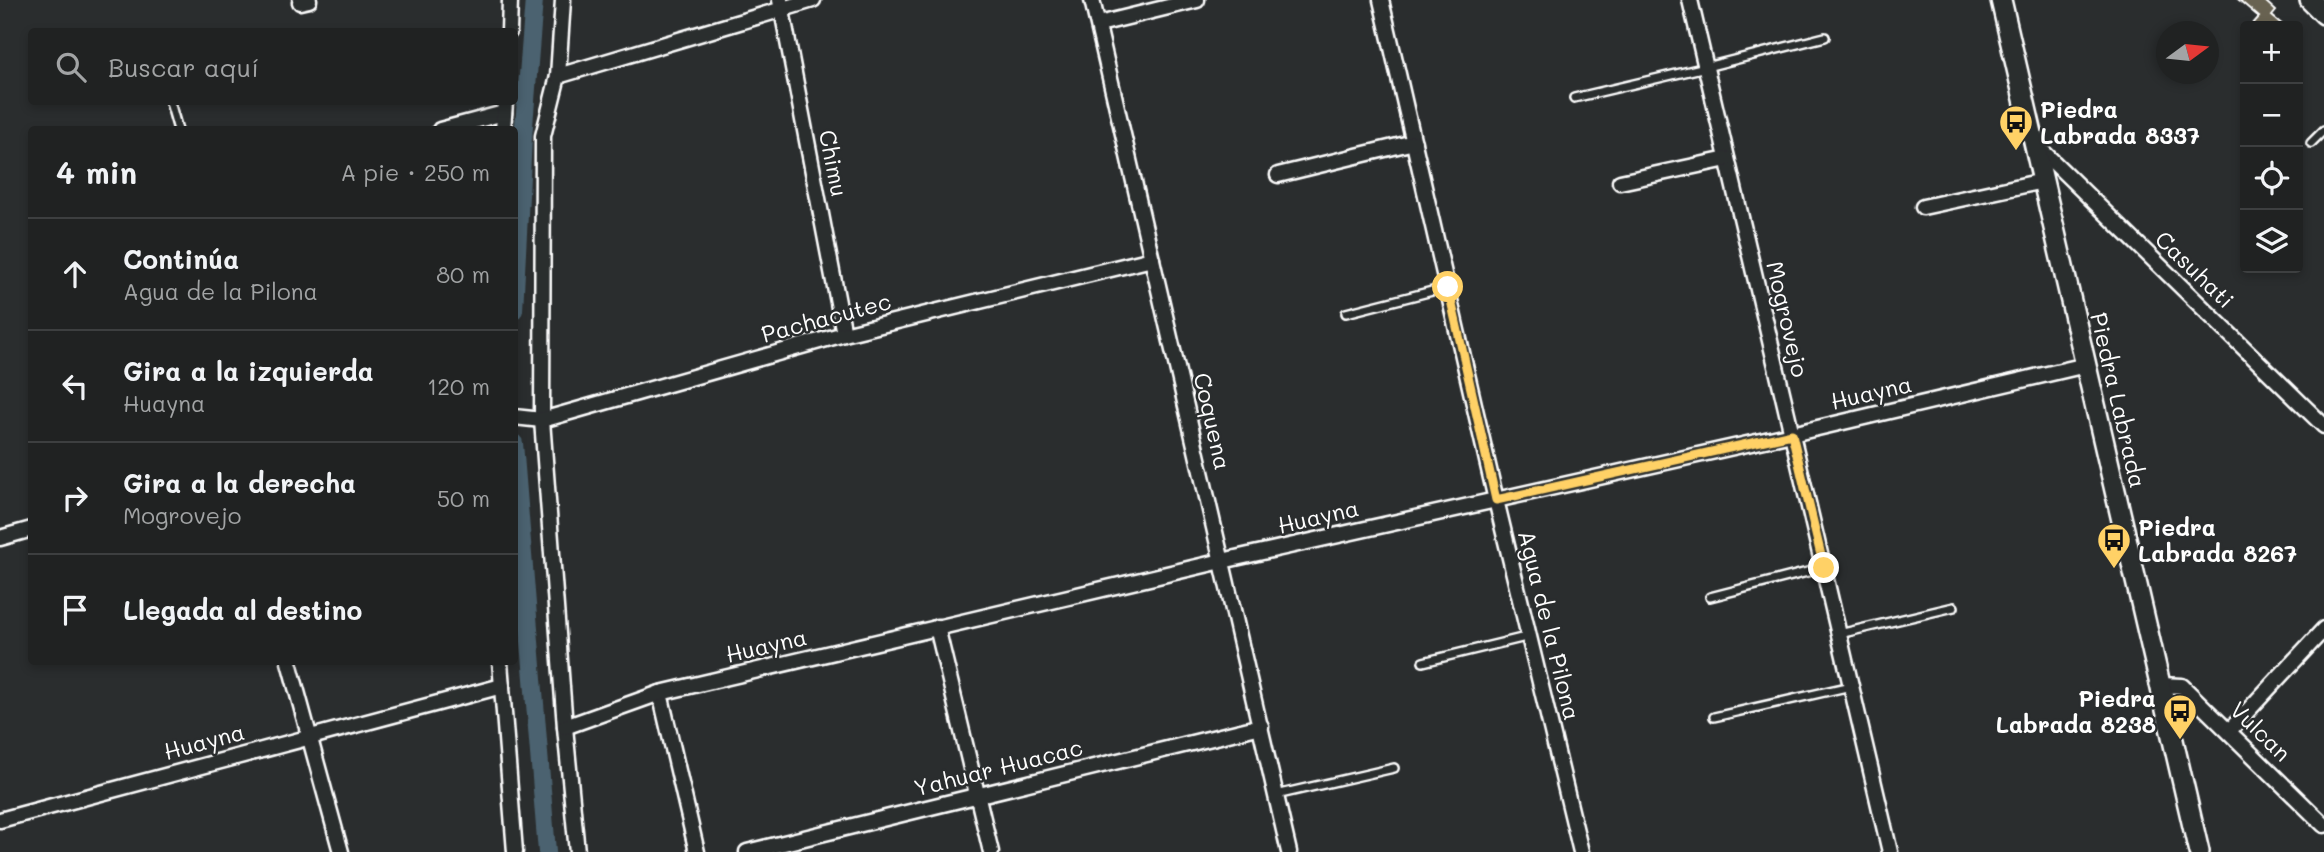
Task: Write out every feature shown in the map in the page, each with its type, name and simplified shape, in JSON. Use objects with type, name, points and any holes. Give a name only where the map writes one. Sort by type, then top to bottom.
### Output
[{"type":"main road","name":"Piedra Labrada","points":[[2001,0],[2199,852]]},
{"type":"main road","points":[[2310,0],[2324,14]]},
{"type":"street","points":[[509,28],[510,0]]},
{"type":"street","points":[[563,0],[558,76],[543,136],[542,420],[577,852]]},
{"type":"street","points":[[558,76],[781,4],[813,0]]},
{"type":"street","name":"Coquena","points":[[1092,0],[1289,852]]},
{"type":"street","points":[[1099,24],[1197,0]]},
{"type":"street","name":"Agua de la Pilona","points":[[1381,0],[1496,500],[1581,852]]},
{"type":"street","name":"Mogrovejo","points":[[1690,0],[1890,852]]},
{"type":"street","name":"Chimu","points":[[781,4],[844,334]]},
{"type":"street","points":[[451,126],[504,107],[503,126]]},
{"type":"street","points":[[1278,175],[1414,142]]},
{"type":"street","name":"Casuhati","points":[[2035,144],[2324,426]]},
{"type":"street","points":[[1620,182],[1727,159]]},
{"type":"street","points":[[1923,207],[2043,181]]},
{"type":"street","name":"Pachacutec","points":[[518,417],[542,420],[844,334],[1152,259]]},
{"type":"street","name":"Huayna","points":[[565,727],[660,693],[937,627],[2086,365]]},
{"type":"street","points":[[0,538],[28,530]]},
{"type":"street","points":[[937,627],[991,852]]},
{"type":"street","points":[[2229,732],[2324,629]]},
{"type":"street","points":[[290,665],[341,852]]},
{"type":"street","points":[[500,665],[515,852]]},
{"type":"street","name":"Vulcan","points":[[2160,685],[2182,686],[2324,825]]},
{"type":"street","name":"Huayna","points":[[0,820],[502,686]]},
{"type":"street","points":[[660,693],[697,852]]},
{"type":"street","name":"Yahuar Huacac","points":[[747,852],[1261,726]]},
{"type":"lane","points":[[1574,98],[1825,37]]},
{"type":"lane","points":[[171,105],[177,126]]},
{"type":"lane","points":[[2311,144],[2324,130]]},
{"type":"lane","points":[[1346,313],[1448,287]]},
{"type":"lane","points":[[1710,597],[1824,568]]},
{"type":"lane","points":[[1839,634],[1954,607]]},
{"type":"lane","points":[[1423,662],[1530,636]]},
{"type":"lane","points":[[1714,718],[1851,686]]},
{"type":"lane","points":[[1276,796],[1394,768]]},
{"type":"building","points":[[2239,0],[2264,0],[2276,11],[2272,16],[2278,21],[2255,21],[2259,17]]},
{"type":"waterway","points":[[518,234],[534,0]]},
{"type":"waterway","points":[[518,493],[547,852]]},
{"type":"place","name":"Piedra Labrada 8337","points":[[2016,152]]},
{"type":"place","name":"Piedra Labrada 8267","points":[[2114,570]]},
{"type":"place","name":"Piedra Labrada 8238","points":[[2180,741]]},
{"type":"route","points":[[1448,287],[1496,500],[1792,434],[1824,568]]}]
